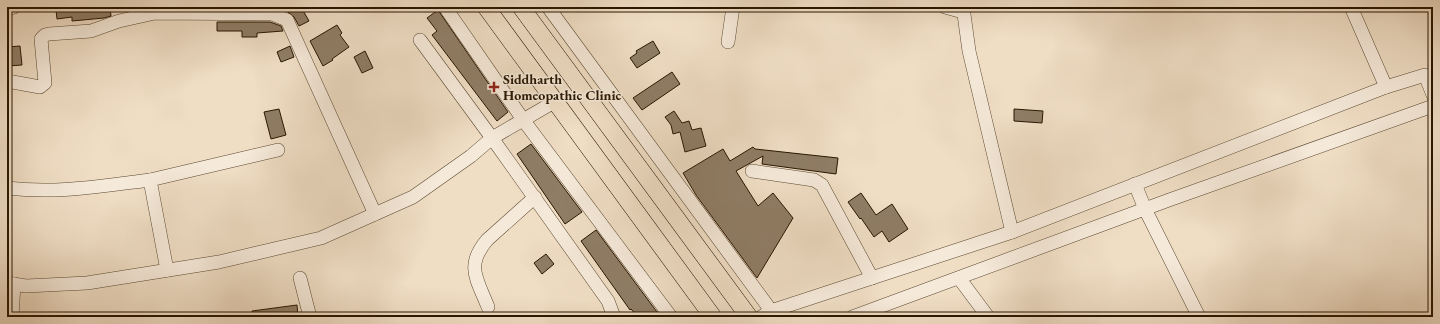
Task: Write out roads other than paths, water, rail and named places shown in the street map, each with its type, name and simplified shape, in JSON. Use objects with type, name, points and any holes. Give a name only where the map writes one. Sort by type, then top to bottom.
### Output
[{"type":"main road","points":[[486,7],[554,102],[713,317]]},
{"type":"main road","points":[[521,7],[749,317]]},
{"type":"street","points":[[7,9],[14,7]]},
{"type":"street","points":[[444,7],[524,121],[670,317]]},
{"type":"street","points":[[548,7],[770,315],[872,278],[1012,232],[1386,88],[1425,75],[1433,95]]},
{"type":"street","points":[[728,42],[733,7]]},
{"type":"street","points":[[945,7],[963,10],[969,51],[1012,232]]},
{"type":"street","points":[[1351,7],[1386,88]]},
{"type":"street","points":[[7,81],[40,87],[43,86],[45,83],[41,39],[45,35],[90,31],[119,21],[155,13],[272,14],[288,20],[375,214]]},
{"type":"street","points":[[420,40],[608,301],[614,317]]},
{"type":"street","points":[[581,87],[598,76]]},
{"type":"street","points":[[12,317],[11,284],[26,286],[87,283],[219,262],[321,238],[413,197],[471,156],[492,138],[524,121],[554,102]]},
{"type":"street","points":[[852,317],[1145,209],[1433,106]]},
{"type":"street","points":[[7,188],[25,190],[70,190],[150,180],[278,150]]},
{"type":"street","points":[[752,172],[814,180],[822,185],[872,278]]},
{"type":"street","points":[[150,180],[167,270]]},
{"type":"street","points":[[1135,184],[1145,209],[1199,317]]},
{"type":"street","points":[[488,307],[474,266],[475,257],[487,240],[534,197]]},
{"type":"street","points":[[300,278],[310,317]]},
{"type":"street","points":[[959,278],[988,317]]},
{"type":"place","name":"Siddharth Homeopathic Clinic","points":[[494,87]]}]
